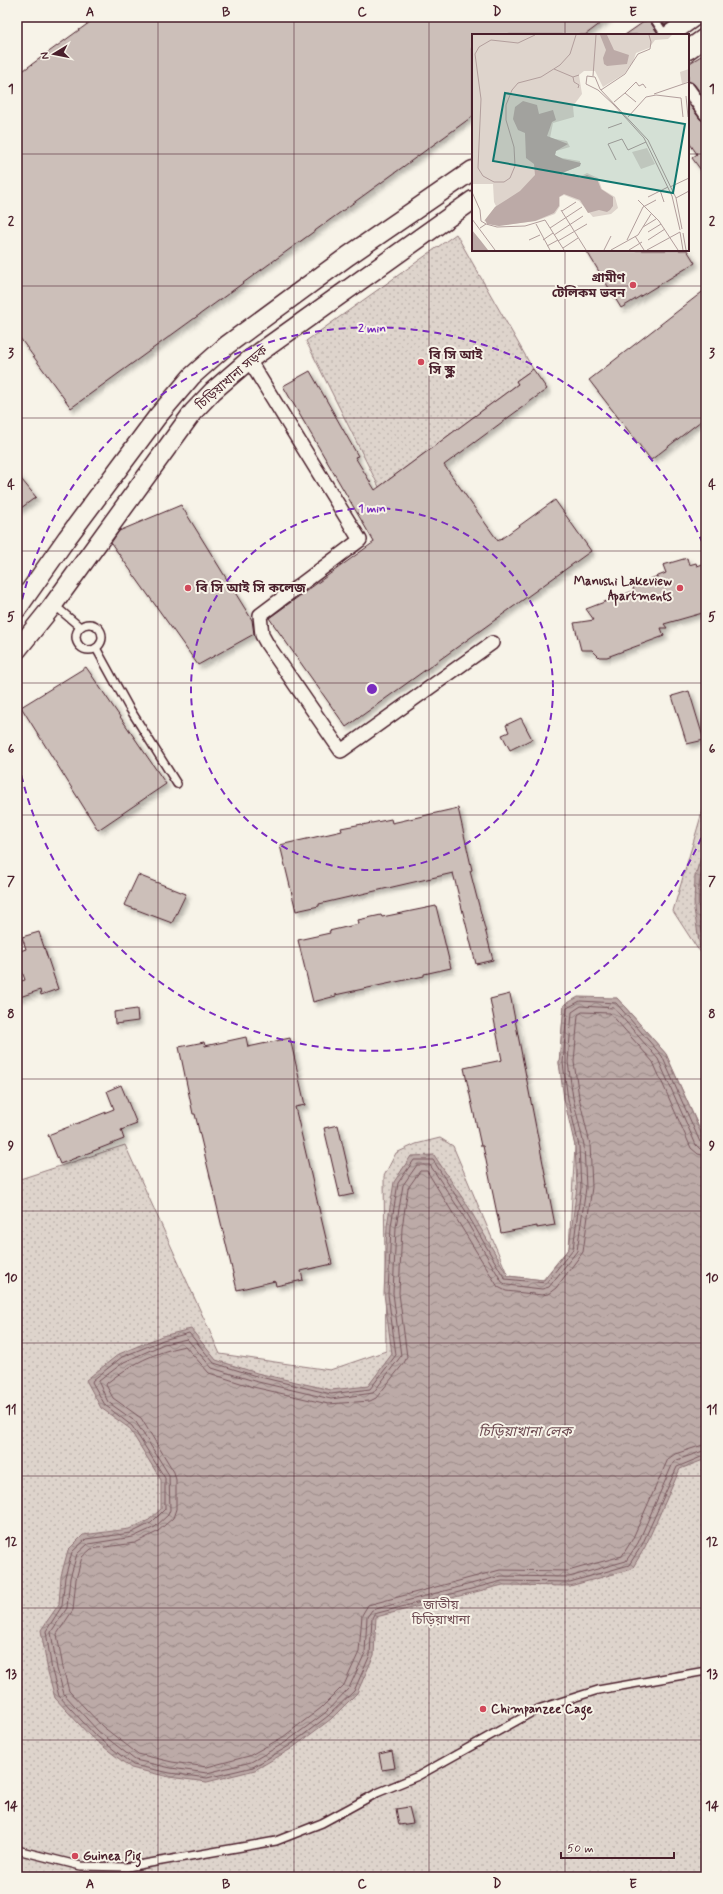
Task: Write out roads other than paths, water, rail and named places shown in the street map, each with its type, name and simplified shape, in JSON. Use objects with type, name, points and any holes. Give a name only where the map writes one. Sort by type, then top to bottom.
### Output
[{"type":"main road","points":[[670,34],[694,17]]},
{"type":"main road","points":[[689,49],[706,37]]},
{"type":"main road","name":"চিড়িয়াখানা সড়ক","points":[[20,598],[67,538],[157,417],[192,376],[235,339],[348,256],[472,171]]},
{"type":"main road","name":"চিড়িয়াখানা সড়ক","points":[[17,650],[52,606],[193,412],[213,391],[250,360],[472,201]]},
{"type":"main road","points":[[235,339],[250,360]]},
{"type":"main road","points":[[20,598],[52,606]]},
{"type":"street","points":[[689,90],[706,114]]},
{"type":"street","points":[[250,360],[360,540],[260,614],[262,635],[267,644],[341,751],[492,643]]},
{"type":"lane","points":[[653,17],[664,34]]},
{"type":"lane","points":[[52,606],[80,627]]},
{"type":"lane","points":[[92,624],[99,628],[102,637],[96,648],[87,650],[80,646],[76,634],[80,627],[92,624]]},
{"type":"lane","points":[[96,648],[128,706],[177,784]]},
{"type":"lane","points":[[17,1850],[81,1866],[127,1867],[276,1841],[322,1823],[377,1793],[418,1776],[538,1709],[598,1690],[706,1671]]},
{"type":"water","points":[[706,842],[706,952],[700,948],[694,909],[695,876]]},
{"type":"water","name":"চিড়িয়াখানা লেক","points":[[578,997],[617,998],[666,1054],[706,1144],[706,1459],[680,1469],[645,1547],[632,1569],[570,1586],[503,1585],[376,1617],[374,1655],[357,1693],[331,1719],[291,1749],[255,1770],[207,1782],[169,1777],[131,1768],[91,1737],[55,1698],[48,1672],[41,1630],[59,1604],[61,1576],[68,1550],[83,1535],[129,1529],[149,1520],[161,1509],[161,1480],[129,1428],[101,1408],[86,1380],[119,1354],[162,1336],[191,1329],[216,1360],[257,1373],[331,1390],[368,1386],[392,1354],[384,1294],[387,1226],[394,1182],[411,1156],[434,1155],[469,1208],[508,1276],[544,1280],[569,1248],[577,1187],[575,1146],[564,1099],[559,1063],[564,1005]]},
{"type":"place","name":"গ্রামীণ টেলিকম ভবন","points":[[633,285]]},
{"type":"place","name":"বি সি আই সি স্কুল","points":[[421,362]]},
{"type":"place","name":"বি সি আই সি কলেজ","points":[[188,588]]},
{"type":"place","name":"Manushi Lakeview Apartments","points":[[680,588]]},
{"type":"place","name":"Chimpanzee Cage","points":[[483,1709]]},
{"type":"place","name":"Guinea Pig","points":[[75,1856]]},
{"type":"park label","name":"জাতীয় চিড়িয়াখানা","points":[[441,1612]]}]
